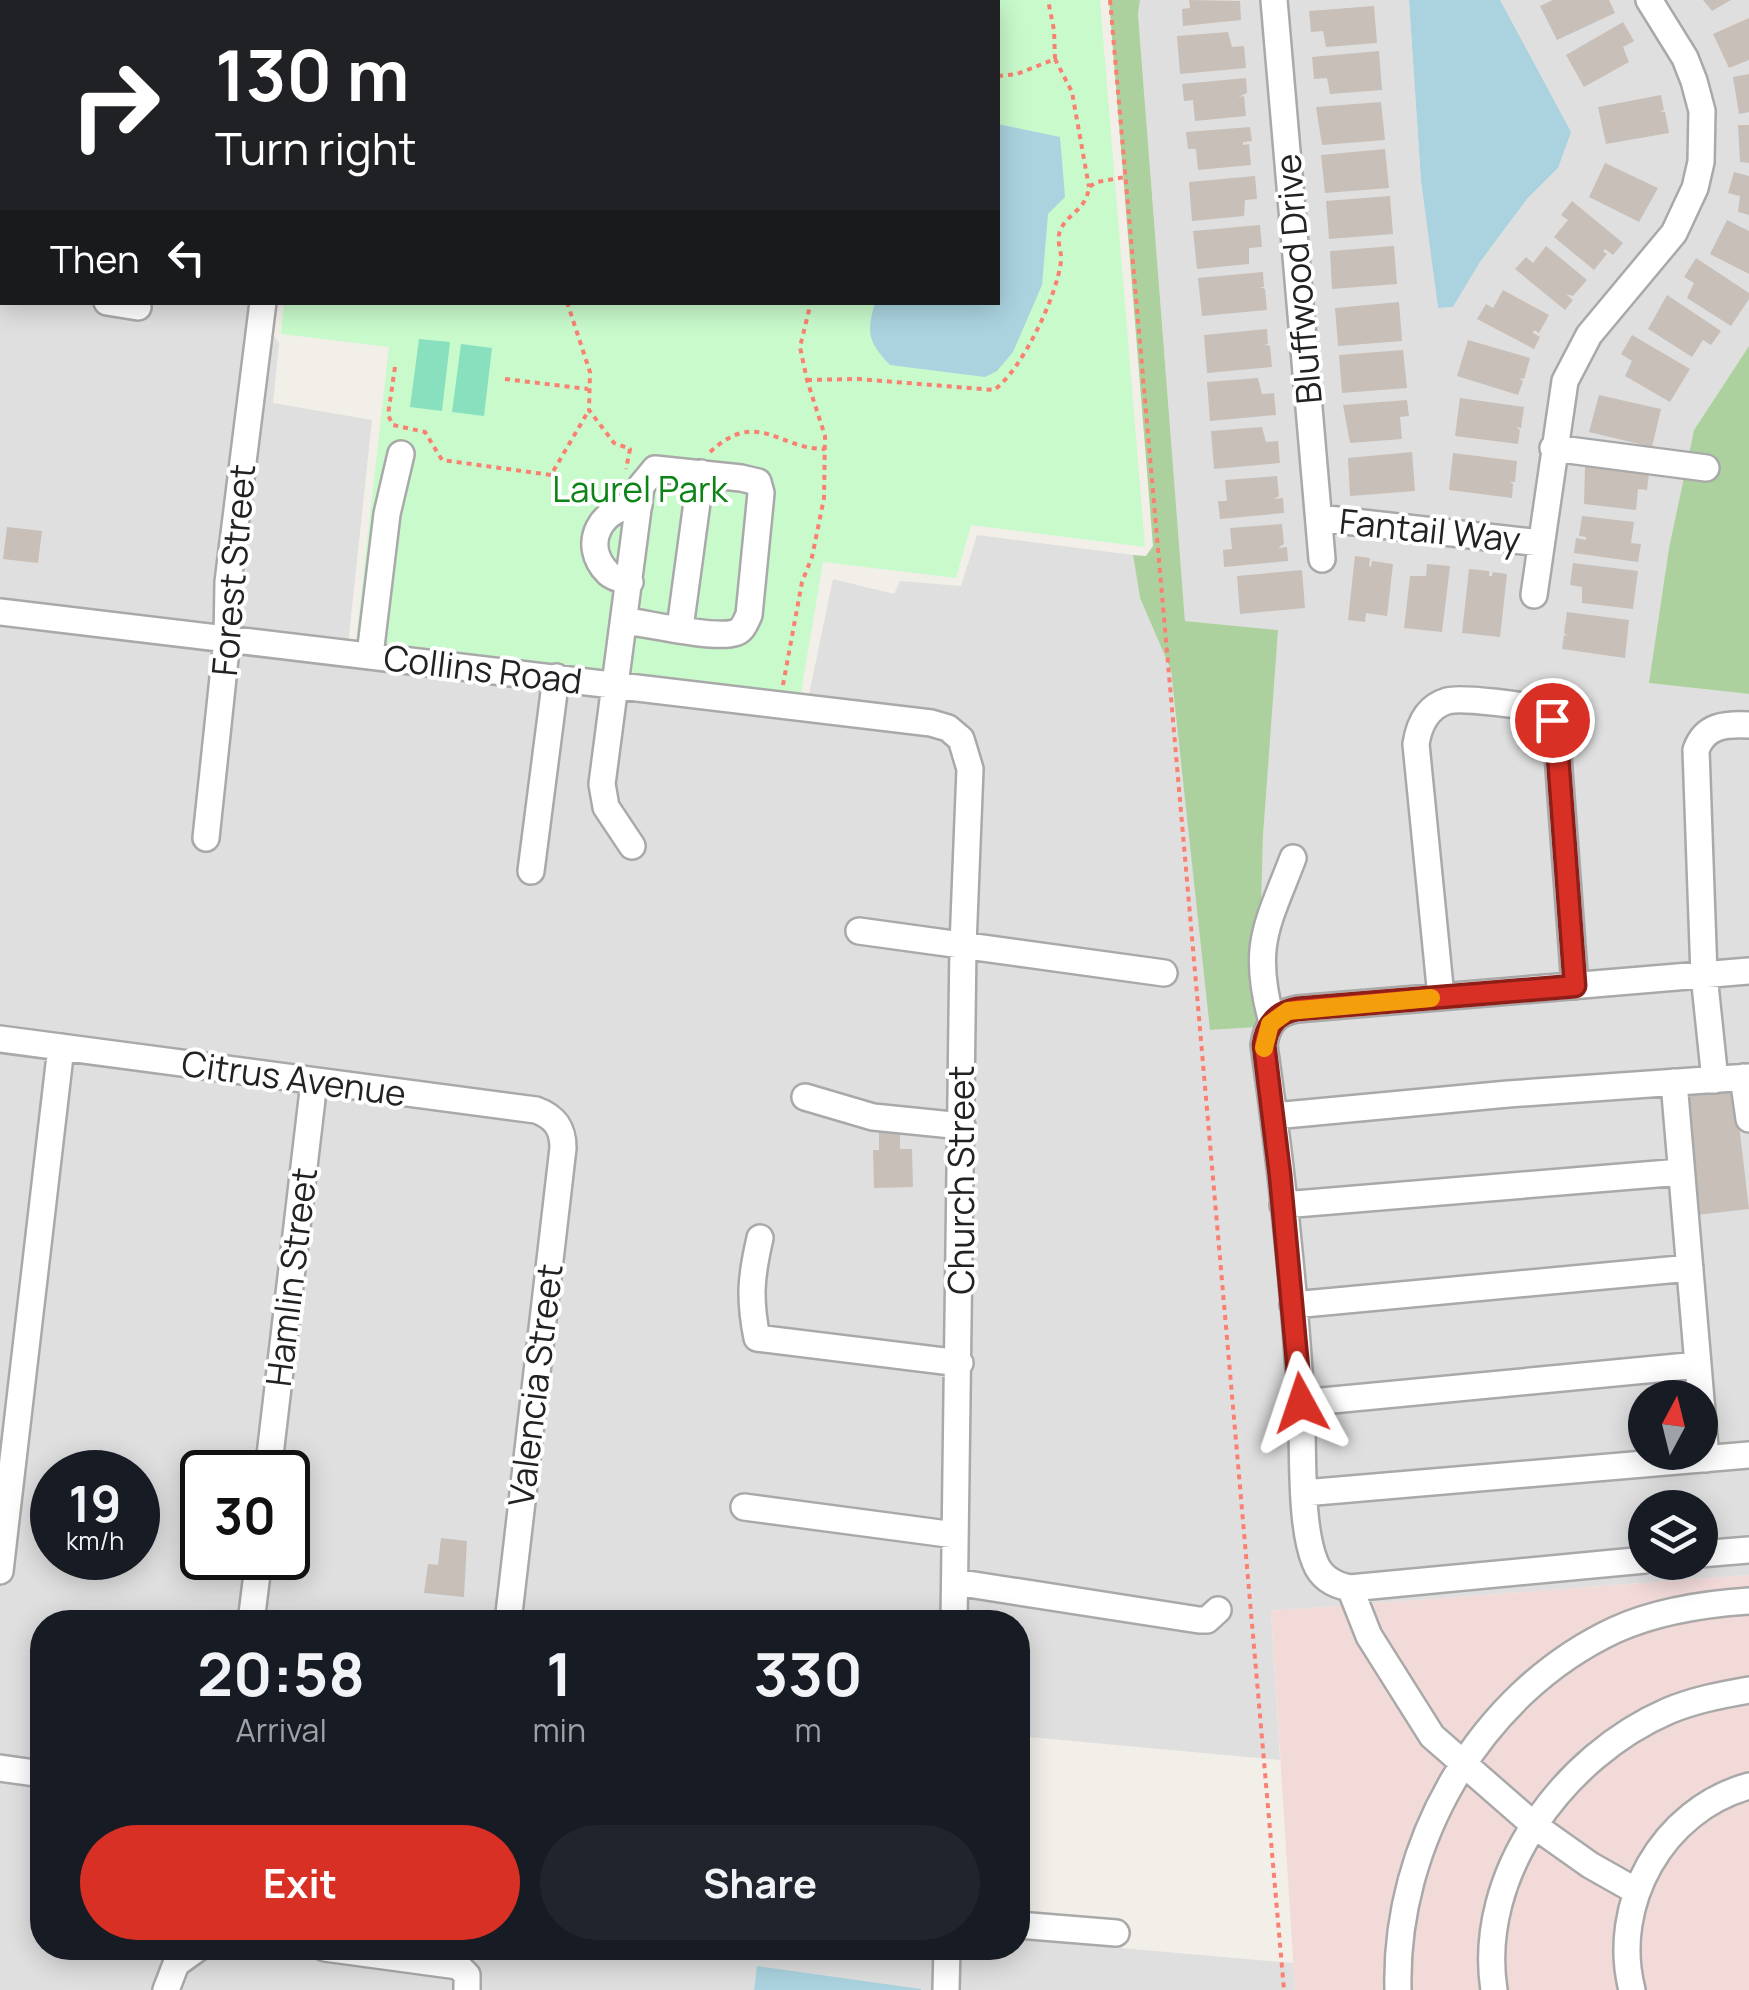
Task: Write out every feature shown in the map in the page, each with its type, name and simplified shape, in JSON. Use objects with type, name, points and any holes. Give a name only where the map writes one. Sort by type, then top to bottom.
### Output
[{"type":"street","name":"Bluffwood Drive","points":[[1274,0],[1322,558]]},
{"type":"street","points":[[1534,595],[1561,394],[1572,365],[1598,324],[1674,233],[1702,162],[1702,111],[1694,80],[1650,0]]},
{"type":"street","points":[[126,305],[138,307]]},
{"type":"street","name":"Forest Street","points":[[206,838],[227,640],[228,582],[263,305]]},
{"type":"street","points":[[1553,448],[1706,468]]},
{"type":"street","points":[[370,655],[387,514],[401,454]]},
{"type":"street","points":[[680,628],[703,464]]},
{"type":"street","points":[[626,621],[733,634],[742,629],[749,615],[761,493],[758,482],[703,464],[655,469],[640,495],[602,791],[610,815],[632,846]]},
{"type":"street","points":[[630,582],[606,571],[597,554],[596,538],[601,520],[640,495]]},
{"type":"street","name":"Fantail Way","points":[[1319,518],[1541,542]]},
{"type":"street","name":"Collins Road","points":[[0,612],[932,722],[948,728],[961,740]]},
{"type":"street","points":[[531,871],[556,678]]},
{"type":"street","points":[[1441,997],[1416,744],[1426,716],[1436,706],[1454,700],[1536,708],[1546,712],[1556,729],[1575,986]]},
{"type":"street","points":[[1715,1080],[1704,975],[1696,750],[1700,739],[1718,726],[1749,726]]},
{"type":"street","name":"Church Street","points":[[954,1610],[963,945],[970,768],[961,740]]},
{"type":"street","points":[[1272,1022],[1262,937],[1292,858]]},
{"type":"street","points":[[859,932],[1164,973]]},
{"type":"street","points":[[1628,1562],[1350,1588],[1329,1581],[1315,1562],[1304,1492],[1301,1403],[1264,1045],[1272,1022],[1297,1009],[1749,971]]},
{"type":"street","name":"Citrus Avenue","points":[[0,1039],[536,1110],[556,1121],[562,1130],[563,1148]]},
{"type":"street","points":[[0,1571],[6,1474],[61,1047]]},
{"type":"street","points":[[1274,1116],[1746,1077],[1749,1119]]},
{"type":"street","name":"Hamlin Street","points":[[271,1450],[314,1082]]},
{"type":"street","points":[[1674,1082],[1699,1380]]},
{"type":"street","points":[[805,1098],[872,1117],[962,1126]]},
{"type":"street","name":"Valencia Street","points":[[509,1610],[563,1148]]},
{"type":"street","points":[[1283,1204],[1682,1172]]},
{"type":"street","points":[[760,1238],[750,1280],[756,1338],[960,1363]]},
{"type":"street","points":[[1292,1305],[1690,1268]]},
{"type":"street","points":[[1301,1403],[1698,1366]]},
{"type":"street","points":[[1718,1460],[1748,1463]]},
{"type":"street","points":[[1304,1492],[1628,1465]]},
{"type":"street","points":[[744,1507],[956,1535]]},
{"type":"street","points":[[1718,1553],[1749,1550]]},
{"type":"street","points":[[252,1610],[256,1580]]},
{"type":"street","points":[[955,1582],[1199,1620],[1207,1620],[1218,1610]]},
{"type":"street","points":[[1350,1588],[1370,1636],[1432,1736],[1535,1826],[1590,1866],[1636,1891]]},
{"type":"street","points":[[1398,1990],[1400,1923],[1424,1840],[1464,1764],[1512,1704],[1573,1653],[1616,1630],[1698,1606],[1749,1601]]},
{"type":"street","points":[[1494,1990],[1492,1951],[1506,1876],[1535,1826],[1566,1786],[1616,1741],[1681,1706],[1749,1690]]},
{"type":"street","points":[[0,1768],[30,1772]]},
{"type":"street","points":[[1632,1990],[1625,1932],[1636,1891],[1654,1857],[1684,1824],[1718,1798],[1749,1786]]},
{"type":"street","points":[[1030,1926],[1116,1933]]},
{"type":"street","points":[[166,1990],[176,1964],[182,1960]]},
{"type":"street","points":[[414,1960],[458,1966],[467,1975],[468,1990]]},
{"type":"street","points":[[946,1990],[947,1960]]},
{"type":"path","points":[[806,380],[858,379],[994,390],[1008,380],[1033,339],[1058,276],[1061,227],[1088,198],[1072,92],[1055,58],[1048,0]]},
{"type":"path","points":[[1110,0],[1284,1990]]},
{"type":"path","points":[[1000,76],[1017,74],[1055,58]]},
{"type":"path","points":[[1089,187],[1126,177]]},
{"type":"path","points":[[395,367],[388,415],[393,425],[425,432],[442,460],[551,475],[589,410],[590,372],[569,305]]},
{"type":"path","points":[[780,704],[802,582],[812,557],[824,498],[821,422],[806,380],[800,347],[810,305]]},
{"type":"path","points":[[505,379],[588,389]]},
{"type":"path","points":[[589,410],[614,443],[630,449],[625,474],[640,495]]},
{"type":"path","points":[[703,464],[732,434],[749,430],[772,432],[814,449],[825,448]]},
{"type":"shaded area","points":[[1140,0],[1409,0],[1421,181],[1438,308],[1453,307],[1480,262],[1527,199],[1558,168],[1529,57],[1500,0],[1749,0],[1749,346],[1694,430],[1669,548],[1650,683],[1749,694],[1749,1575],[1718,1577],[1718,1490],[1628,1490],[1628,1580],[1683,1580],[1271,1611],[1280,1760],[1030,1737],[1030,1610],[30,1610],[30,1960],[1030,1960],[1030,1940],[1293,1963],[1295,1990],[921,1990],[757,1967],[754,1990],[0,1990],[0,305],[276,305],[272,333],[279,343],[273,403],[372,420],[348,645],[808,699],[833,579],[894,594],[900,581],[961,586],[977,535],[1133,555],[1140,598],[1171,670],[1211,1030],[1258,1027],[1263,836],[1277,630],[1185,621],[1138,14]]},
{"type":"shaded area","points":[[1749,1575],[1749,1990],[1295,1990],[1271,1611]]},
{"type":"green space","name":"Laurel Park","points":[[1000,0],[1100,0],[1145,547],[971,525],[956,578],[823,562],[800,698],[356,640],[389,347],[281,334],[284,305],[1000,305]]},
{"type":"green space","points":[[1109,0],[1140,0],[1138,14],[1185,621],[1278,630],[1263,836],[1258,1027],[1210,1030],[1171,670],[1140,598],[1133,555],[1146,556],[1153,546]]},
{"type":"green space","points":[[419,339],[450,342],[442,411],[410,407]]},
{"type":"green space","points":[[461,344],[492,348],[484,416],[452,412]]},
{"type":"green space","points":[[1749,346],[1749,694],[1649,683],[1669,548],[1694,430]]},
{"type":"water","points":[[1409,0],[1500,0],[1571,132],[1558,168],[1527,199],[1480,262],[1453,307],[1438,308],[1421,181]]},
{"type":"water","points":[[1000,124],[1060,137],[1065,197],[1048,214],[1042,285],[1013,352],[997,371],[985,377],[890,365],[877,350],[870,322],[874,305],[1000,305]]},
{"type":"water","points":[[757,1966],[921,1989],[921,1990],[754,1990]]},
{"type":"building","points":[[1189,0],[1240,1],[1241,20],[1183,26],[1182,9],[1190,8]]},
{"type":"building","points":[[1553,0],[1609,0],[1615,13],[1557,40],[1540,6]]},
{"type":"building","points":[[1703,0],[1731,0],[1712,11]]},
{"type":"building","points":[[1374,6],[1377,43],[1326,47],[1323,31],[1311,32],[1309,11]]},
{"type":"building","points":[[1749,18],[1749,60],[1729,68],[1713,34]]},
{"type":"building","points":[[1623,22],[1634,41],[1623,47],[1629,62],[1584,87],[1566,55]]},
{"type":"building","points":[[1228,32],[1232,47],[1244,46],[1246,68],[1180,74],[1177,36]]},
{"type":"building","points":[[1379,51],[1382,90],[1330,94],[1327,78],[1314,79],[1312,57]]},
{"type":"building","points":[[1749,74],[1749,112],[1739,114],[1733,77]]},
{"type":"building","points":[[1246,78],[1247,93],[1238,97],[1244,96],[1246,116],[1195,121],[1193,100],[1184,101],[1182,84]]},
{"type":"building","points":[[1661,95],[1664,110],[1659,111],[1665,112],[1669,133],[1606,144],[1598,107]]},
{"type":"building","points":[[1381,102],[1385,140],[1322,145],[1316,107]]},
{"type":"building","points":[[1738,125],[1749,125],[1749,163],[1740,162]]},
{"type":"building","points":[[1250,127],[1252,141],[1243,145],[1249,144],[1251,165],[1198,170],[1196,149],[1188,149],[1186,132]]},
{"type":"building","points":[[1385,149],[1389,188],[1325,193],[1321,155]]},
{"type":"building","points":[[1605,163],[1658,188],[1639,222],[1589,197]]},
{"type":"building","points":[[1734,172],[1749,176],[1749,215],[1738,212],[1740,196],[1728,193]]},
{"type":"building","points":[[1255,176],[1257,199],[1245,200],[1244,216],[1192,221],[1189,182]]},
{"type":"building","points":[[1390,196],[1393,234],[1329,239],[1326,201]]},
{"type":"building","points":[[1572,201],[1623,243],[1613,255],[1605,249],[1607,254],[1594,270],[1554,237],[1568,220],[1561,215]]},
{"type":"building","points":[[1727,220],[1749,231],[1749,274],[1710,254]]},
{"type":"building","points":[[1260,225],[1262,247],[1249,248],[1249,264],[1197,269],[1193,231]]},
{"type":"building","points":[[1394,246],[1397,284],[1332,289],[1330,251]]},
{"type":"building","points":[[1546,246],[1587,280],[1573,296],[1566,294],[1573,300],[1565,310],[1515,269],[1526,257],[1533,263]]},
{"type":"building","points":[[1696,258],[1749,293],[1731,326],[1687,298],[1694,283],[1684,277]]},
{"type":"building","points":[[1263,272],[1264,287],[1260,287],[1265,289],[1267,310],[1202,316],[1198,278]]},
{"type":"building","points":[[1503,290],[1549,315],[1539,333],[1534,330],[1540,337],[1534,349],[1477,319],[1486,304],[1493,308]]},
{"type":"building","points":[[1667,295],[1721,331],[1711,345],[1703,340],[1692,357],[1648,329]]},
{"type":"building","points":[[1399,302],[1402,341],[1338,346],[1335,308]]},
{"type":"building","points":[[1267,329],[1268,344],[1264,344],[1270,346],[1272,367],[1207,373],[1204,335]]},
{"type":"building","points":[[1632,335],[1690,369],[1670,402],[1625,376],[1632,361],[1621,354]]},
{"type":"building","points":[[1468,340],[1530,358],[1524,379],[1519,378],[1523,381],[1518,395],[1457,376]]},
{"type":"building","points":[[1403,350],[1407,388],[1342,393],[1339,355]]},
{"type":"building","points":[[1258,378],[1262,394],[1274,393],[1276,415],[1210,421],[1207,382]]},
{"type":"building","points":[[1599,395],[1661,409],[1652,447],[1589,432]]},
{"type":"building","points":[[1460,398],[1524,407],[1521,428],[1516,427],[1520,430],[1518,444],[1455,436]]},
{"type":"building","points":[[1407,400],[1409,416],[1400,417],[1402,439],[1350,443],[1343,405]]},
{"type":"building","points":[[1262,427],[1266,442],[1278,441],[1280,463],[1214,469],[1211,431]]},
{"type":"building","points":[[1412,452],[1415,491],[1350,496],[1348,458]]},
{"type":"building","points":[[1453,453],[1517,461],[1515,482],[1510,482],[1512,498],[1449,490]]},
{"type":"building","points":[[1585,465],[1649,473],[1647,490],[1638,489],[1636,510],[1584,504]]},
{"type":"building","points":[[1277,476],[1279,496],[1274,499],[1283,498],[1284,513],[1220,519],[1218,501],[1227,501],[1225,480]]},
{"type":"building","points":[[1582,516],[1634,522],[1631,543],[1641,544],[1638,562],[1574,553],[1576,538],[1586,540],[1579,536]]},
{"type":"building","points":[[1282,524],[1284,544],[1278,548],[1287,547],[1288,561],[1224,567],[1223,550],[1232,549],[1230,528]]},
{"type":"building","points":[[7,527],[42,531],[38,563],[3,559]]},
{"type":"building","points":[[1355,556],[1370,558],[1371,567],[1372,561],[1393,564],[1387,616],[1366,613],[1365,622],[1348,620]]},
{"type":"building","points":[[1573,563],[1638,571],[1633,609],[1582,603],[1582,587],[1570,585]]},
{"type":"building","points":[[1427,564],[1450,566],[1442,632],[1404,628],[1410,576],[1426,576]]},
{"type":"building","points":[[1469,569],[1489,571],[1489,576],[1493,572],[1507,574],[1500,637],[1462,633]]},
{"type":"building","points":[[1302,570],[1305,608],[1240,614],[1237,576]]},
{"type":"building","points":[[1567,612],[1629,620],[1625,658],[1562,649],[1564,635],[1568,636],[1564,633]]},
{"type":"building","points":[[1735,1091],[1749,1209],[1696,1215],[1681,1097]]},
{"type":"building","points":[[879,1132],[900,1132],[900,1149],[912,1149],[913,1187],[874,1188],[873,1150],[879,1150]]},
{"type":"building","points":[[441,1538],[467,1541],[464,1597],[424,1593],[428,1564],[438,1565]]},
{"type":"slow traffic","points":[[1264,1048],[1270,1024],[1288,1011],[1431,998]]},
{"type":"route","points":[[1301,1403],[1264,1045],[1266,1033],[1278,1016],[1297,1009],[1575,986],[1556,729],[1552,720]]}]
